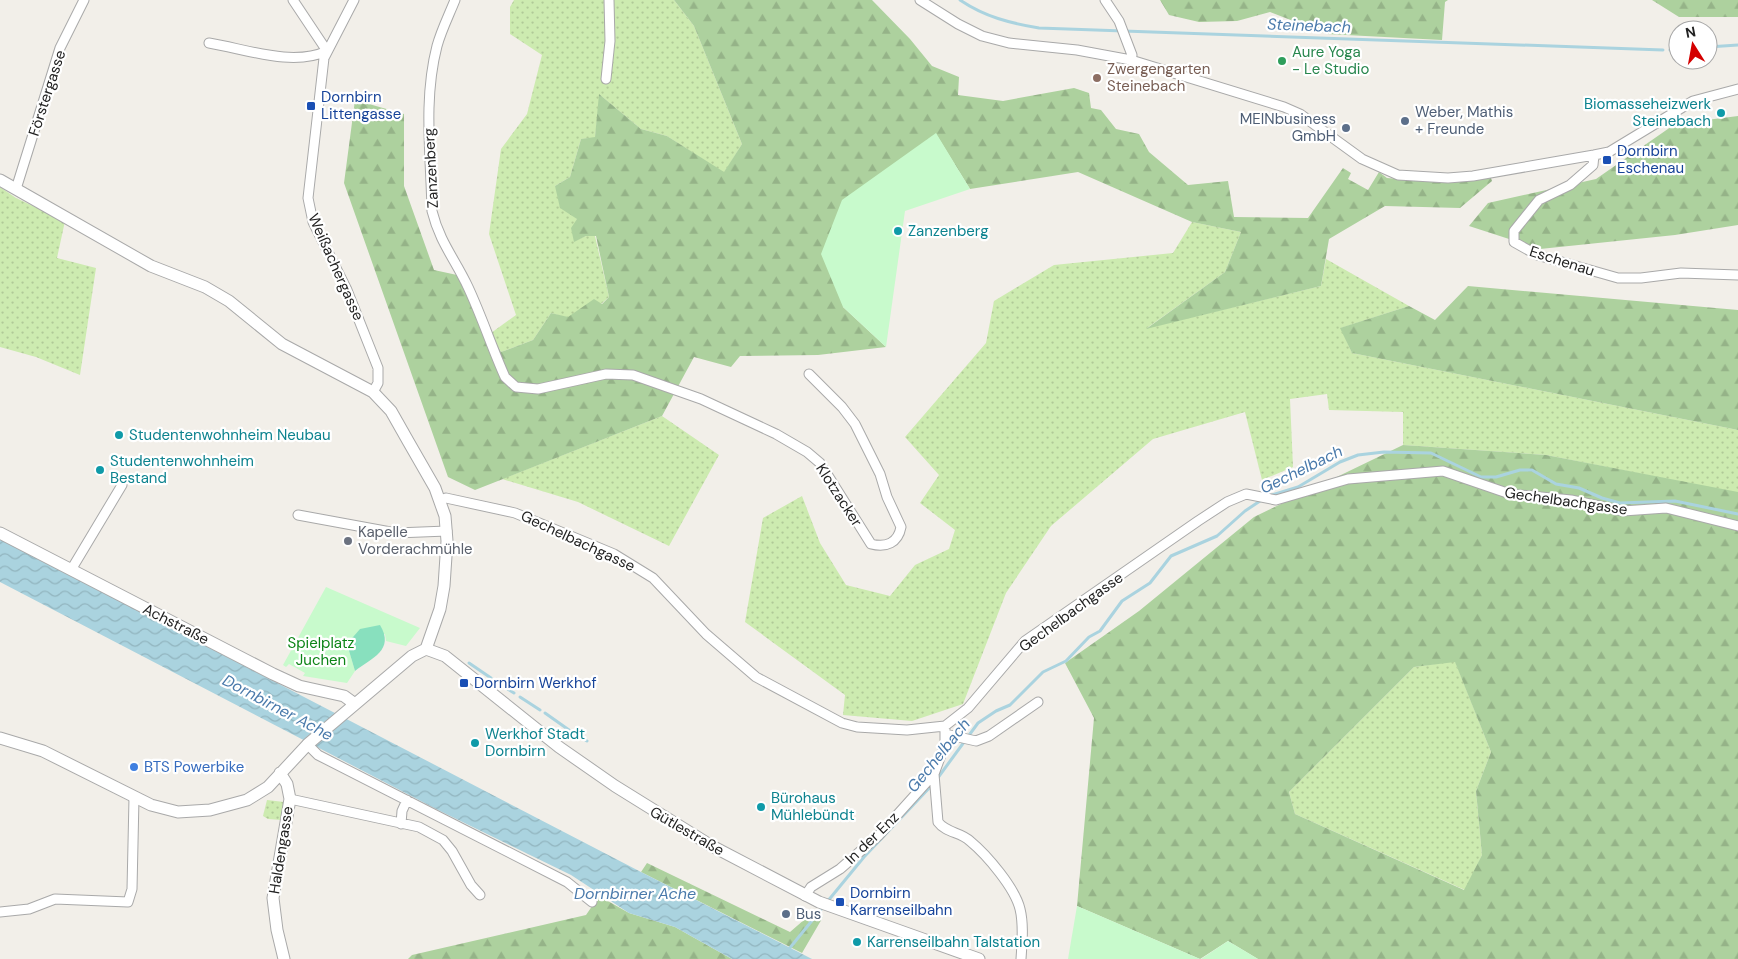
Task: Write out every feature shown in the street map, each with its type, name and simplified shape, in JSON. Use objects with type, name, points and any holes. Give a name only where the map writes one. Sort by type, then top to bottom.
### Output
[{"type":"street","name":"Förstergasse","points":[[16,189],[60,48],[84,0]]},
{"type":"street","points":[[210,43],[257,53],[288,56],[310,56],[327,51],[293,0]]},
{"type":"street","name":"Weißachergasse","points":[[354,0],[327,51],[312,154],[308,198],[313,222],[347,290],[378,368],[378,383],[373,392]]},
{"type":"street","name":"Zanzenberg","points":[[455,0],[437,45],[432,73],[429,112],[432,211],[436,226],[449,256],[468,286],[505,377],[516,387],[538,389]]},
{"type":"street","points":[[606,79],[610,42],[608,0]]},
{"type":"street","points":[[920,0],[982,36],[1008,43],[1077,50],[1131,60],[1284,107],[1300,114],[1353,154],[1398,175],[1448,178],[1473,176],[1594,156],[1609,152],[1693,101],[1738,89]]},
{"type":"street","points":[[1105,0],[1127,39],[1132,55],[1131,60]]},
{"type":"street","name":"Eschenau","points":[[1594,156],[1593,165],[1581,177],[1570,185],[1539,200],[1514,230],[1514,242],[1537,255],[1618,278],[1641,278],[1680,273],[1738,275]]},
{"type":"street","points":[[0,180],[151,266],[205,287],[229,301],[282,344],[373,392],[391,411],[440,500],[447,531],[444,586],[440,609],[426,649],[412,656],[306,745],[268,787],[253,797],[210,810],[178,812],[157,807],[134,798],[43,751],[0,738]]},
{"type":"street","name":"Klotzacker","points":[[538,389],[606,374],[633,375],[701,399],[776,434],[806,452],[820,463],[871,544],[880,546],[890,544],[900,534],[901,527],[872,455],[846,413],[809,374]]},
{"type":"street","name":"Gechelbachgasse","points":[[440,500],[446,498],[516,512],[614,554],[653,578],[706,634],[750,672],[800,703],[842,723],[857,727],[907,730],[945,730],[968,708],[1018,648],[1033,636],[1218,508],[1246,494],[1276,500],[1348,479],[1443,471],[1510,494],[1571,500],[1623,510],[1666,508],[1738,526]]},
{"type":"street","points":[[70,570],[122,485]]},
{"type":"street","points":[[298,515],[396,534],[447,531]]},
{"type":"street","name":"Achstraße","points":[[0,533],[273,674],[299,686],[344,696],[355,704]]},
{"type":"street","name":"Gütlestraße","points":[[426,649],[445,656],[560,747],[615,786],[710,845],[819,902],[979,959]]},
{"type":"street","points":[[945,730],[976,741],[989,736],[1038,702]]},
{"type":"street","name":"In der Enz","points":[[806,896],[811,887],[840,868],[879,834],[934,775],[945,744],[945,730]]},
{"type":"street","points":[[306,745],[318,755],[567,882],[592,902]]},
{"type":"street","name":"Haldengasse","points":[[280,773],[287,784],[290,799],[273,898],[277,930],[284,959]]},
{"type":"street","name":"In der Enz","points":[[934,775],[936,815],[941,827],[969,840],[1014,894],[1020,909],[1022,922],[1021,959]]},
{"type":"street","points":[[0,912],[29,909],[46,900],[55,899],[128,902],[132,889],[134,798]]},
{"type":"street","points":[[290,799],[401,824],[419,826],[443,840],[452,851],[471,885],[480,895]]},
{"type":"street","points":[[401,824],[402,811],[407,800]]},
{"type":"green space","points":[[514,0],[674,0],[694,26],[742,144],[724,173],[667,136],[641,129],[600,95],[595,138],[581,139],[570,177],[555,186],[577,219],[574,241],[586,236],[595,236],[609,297],[601,304],[594,300],[568,318],[551,313],[533,340],[501,352],[491,333],[516,315],[489,234],[501,149],[527,114],[542,55],[510,34],[510,7]]},
{"type":"green space","points":[[674,0],[872,0],[910,39],[932,66],[959,77],[958,95],[1003,101],[1074,88],[1089,93],[1091,108],[1101,110],[1116,129],[1139,134],[1149,152],[1188,185],[1228,181],[1234,217],[1308,218],[1343,168],[1351,173],[1348,179],[1368,190],[1379,172],[1387,178],[1446,183],[1491,178],[1492,181],[1460,208],[1385,206],[1329,239],[1321,286],[1146,329],[1225,272],[1241,232],[1192,222],[1078,172],[970,189],[936,134],[843,307],[886,347],[818,355],[740,356],[731,367],[694,357],[662,416],[475,490],[448,477],[344,183],[355,100],[404,114],[404,186],[434,270],[457,275],[501,352],[533,340],[551,313],[568,317],[594,299],[602,304],[609,297],[596,236],[586,236],[574,242],[571,228],[577,219],[560,208],[555,186],[570,177],[581,139],[595,137],[599,94],[641,129],[667,136],[724,172],[742,144],[694,26]]},
{"type":"green space","points":[[1160,0],[1448,0],[1445,2],[1442,40],[1327,34],[1270,12],[1237,21],[1199,22],[1169,15]]},
{"type":"green space","points":[[1652,0],[1738,0],[1738,17],[1679,17]]},
{"type":"green space","points":[[1738,116],[1738,225],[1675,235],[1540,249],[1469,226],[1488,203],[1596,179],[1675,124]]},
{"type":"green space","points":[[936,133],[970,189],[905,211],[886,347],[843,307],[821,254],[842,200]]},
{"type":"green space","points":[[0,187],[16,198],[65,221],[57,258],[96,268],[80,375],[36,357],[0,347]]},
{"type":"green space","points":[[1192,222],[1241,232],[1225,272],[1147,328],[1321,286],[1326,259],[1409,306],[1341,328],[1352,353],[1738,430],[1738,493],[1546,455],[1403,445],[1403,412],[1329,410],[1327,394],[1290,399],[1293,467],[1262,480],[1245,412],[1153,439],[1051,526],[1006,593],[963,704],[912,721],[843,715],[845,695],[745,622],[763,518],[802,496],[820,543],[846,585],[890,596],[915,565],[949,549],[955,530],[920,503],[939,475],[905,437],[986,343],[994,301],[1054,265],[1173,253]]},
{"type":"green space","points":[[1468,286],[1738,310],[1738,430],[1352,353],[1340,328],[1409,306],[1435,320]]},
{"type":"green space","points":[[662,416],[719,455],[669,546],[578,502],[502,479]]},
{"type":"green space","points":[[1403,445],[1546,455],[1738,492],[1738,959],[1258,959],[1228,941],[1200,959],[1077,906],[1094,718],[1065,663],[1139,611],[1254,517]],"holes":[[[1455,662],[1491,752],[1476,791],[1482,855],[1464,890],[1295,814],[1289,792],[1414,667]]]},
{"type":"green space","name":"Spielplatz Juchen","points":[[326,587],[420,628],[406,646],[386,641],[385,634],[347,644],[355,671],[347,683],[303,676],[305,673],[289,664],[286,667],[283,665]]},
{"type":"green space","points":[[380,625],[385,641],[383,647],[380,652],[355,671],[347,644],[360,629]]},
{"type":"green space","points":[[1455,661],[1491,752],[1476,791],[1482,855],[1465,890],[1295,814],[1289,792],[1414,667]]},
{"type":"green space","points":[[267,800],[284,802],[281,820],[268,819],[263,816]]},
{"type":"green space","points":[[647,863],[790,932],[812,913],[823,917],[802,953],[641,872]]},
{"type":"green space","points":[[599,896],[629,913],[675,927],[732,959],[408,959],[412,955],[586,915]]},
{"type":"green space","points":[[1077,906],[1200,959],[1068,959]]},
{"type":"green space","points":[[1228,941],[1258,959],[1201,959]]},
{"type":"water","name":"Dornbirner Ache","points":[[0,539],[812,959],[732,959],[675,927],[629,913],[571,875],[438,810],[0,582]]},
{"type":"waterway","name":"Steinebach","points":[[960,0],[979,11],[998,18],[1039,28],[1663,50]]},
{"type":"waterway","name":"Steinebach","points":[[1718,46],[1738,45]]},
{"type":"waterway","name":"Gechelbach","points":[[1269,496],[1298,487],[1340,462],[1358,455],[1384,452],[1431,453],[1481,477],[1496,477],[1520,470],[1532,470],[1556,484],[1579,488],[1620,503],[1675,501],[1738,514]]},
{"type":"waterway","name":"Gechelbach","points":[[937,779],[978,723],[996,711],[1010,705],[1043,672],[1066,661],[1089,637],[1100,631],[1122,601],[1150,583],[1171,556],[1217,536],[1245,511],[1263,499]]},
{"type":"waterway","points":[[469,663],[491,678]]},
{"type":"waterway","points":[[495,681],[514,693]]},
{"type":"waterway","points":[[520,697],[540,710]]},
{"type":"waterway","points":[[545,713],[569,730]]},
{"type":"waterway","points":[[573,733],[587,741]]},
{"type":"waterway","name":"Gechelbach","points":[[827,902],[864,857],[933,784]]},
{"type":"waterway","name":"Gechelbach","points":[[789,949],[823,907]]},
{"type":"place","name":"Aure Yoga - Le Studio","points":[[1282,61]]},
{"type":"place","name":"Zwergengarten Steinebach","points":[[1097,78]]},
{"type":"place","name":"Dornbirn Littengasse","points":[[311,106]]},
{"type":"place","name":"Biomasseheizwerk Steinebach","points":[[1721,113]]},
{"type":"place","name":"Weber, Mathis + Freunde","points":[[1405,121]]},
{"type":"place","name":"MEINbusiness GmbH","points":[[1346,128]]},
{"type":"place","name":"Dornbirn Eschenau","points":[[1607,160]]},
{"type":"place","name":"Zanzenberg","points":[[898,231]]},
{"type":"place","name":"Studentenwohnheim Neubau","points":[[119,435]]},
{"type":"place","name":"Studentenwohnheim Bestand","points":[[100,470]]},
{"type":"place","name":"Kapelle Vorderachmühle","points":[[348,541]]},
{"type":"place","name":"Dornbirn Werkhof","points":[[464,683]]},
{"type":"place","name":"Werkhof Stadt Dornbirn","points":[[475,743]]},
{"type":"place","name":"BTS Powerbike","points":[[134,767]]},
{"type":"place","name":"Bürohaus Mühlebündt","points":[[761,807]]},
{"type":"place","name":"Dornbirn Karrenseilbahn","points":[[840,902]]},
{"type":"place","name":"Bus","points":[[786,914]]},
{"type":"place","name":"Karrenseilbahn Talstation","points":[[857,942]]}]
